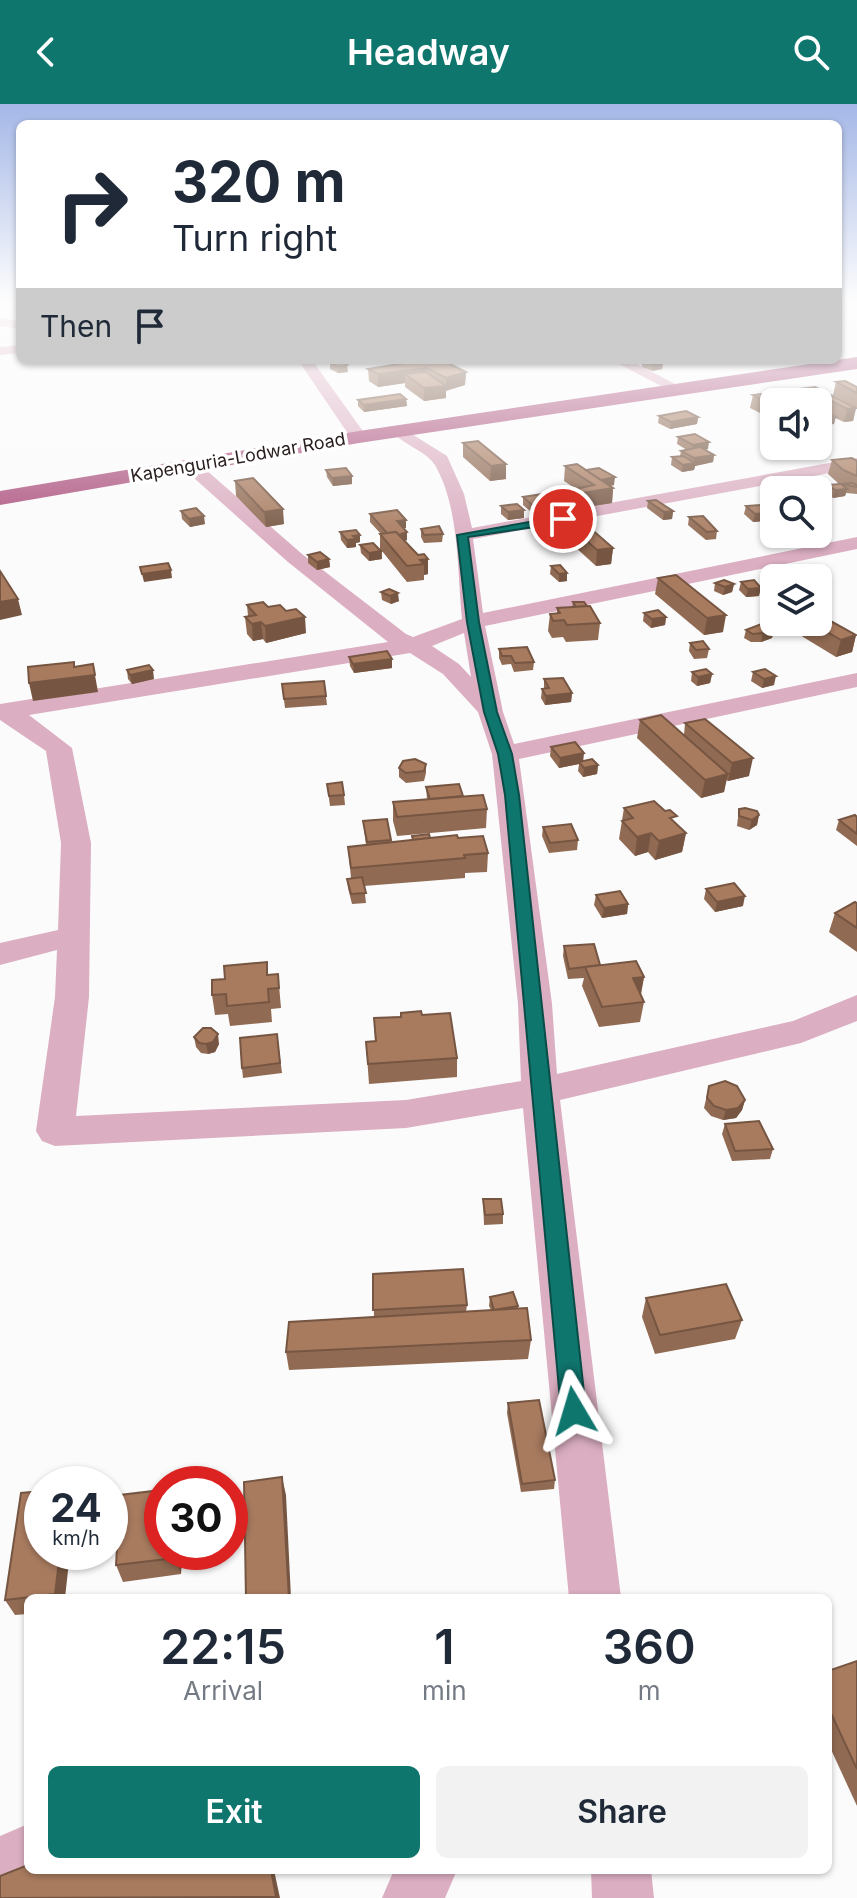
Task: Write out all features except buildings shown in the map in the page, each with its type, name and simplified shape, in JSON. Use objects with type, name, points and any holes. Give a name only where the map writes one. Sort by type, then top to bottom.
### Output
[{"type":"highway","name":"Kapenguria-Lodwar Road","points":[[0,498],[359,437],[713,382]]},
{"type":"street","points":[[320,382],[359,437]]},
{"type":"street","points":[[663,382],[676,388]]},
{"type":"street","points":[[399,431],[441,460],[455,494],[473,622],[490,712],[505,754],[535,1004],[540,1091],[595,1594]]},
{"type":"street","points":[[463,535],[857,463]]},
{"type":"street","points":[[191,466],[295,558],[398,639],[414,645],[451,669],[490,712]]},
{"type":"street","points":[[4,712],[414,645],[473,622],[857,543]]},
{"type":"street","points":[[505,754],[857,680]]},
{"type":"street","points":[[4,712],[59,748],[76,843],[72,997],[55,1131],[406,1114],[540,1091],[801,1031],[857,1007]]},
{"type":"street","points":[[0,954],[74,936]]},
{"type":"street","points":[[0,1867],[24,1856]]},
{"type":"street","points":[[413,1898],[425,1874]]},
{"type":"street","points":[[621,1874],[623,1898]]},
{"type":"route","points":[[563,519],[463,535],[473,622],[490,712],[505,754],[512,795],[574,1411]]}]
